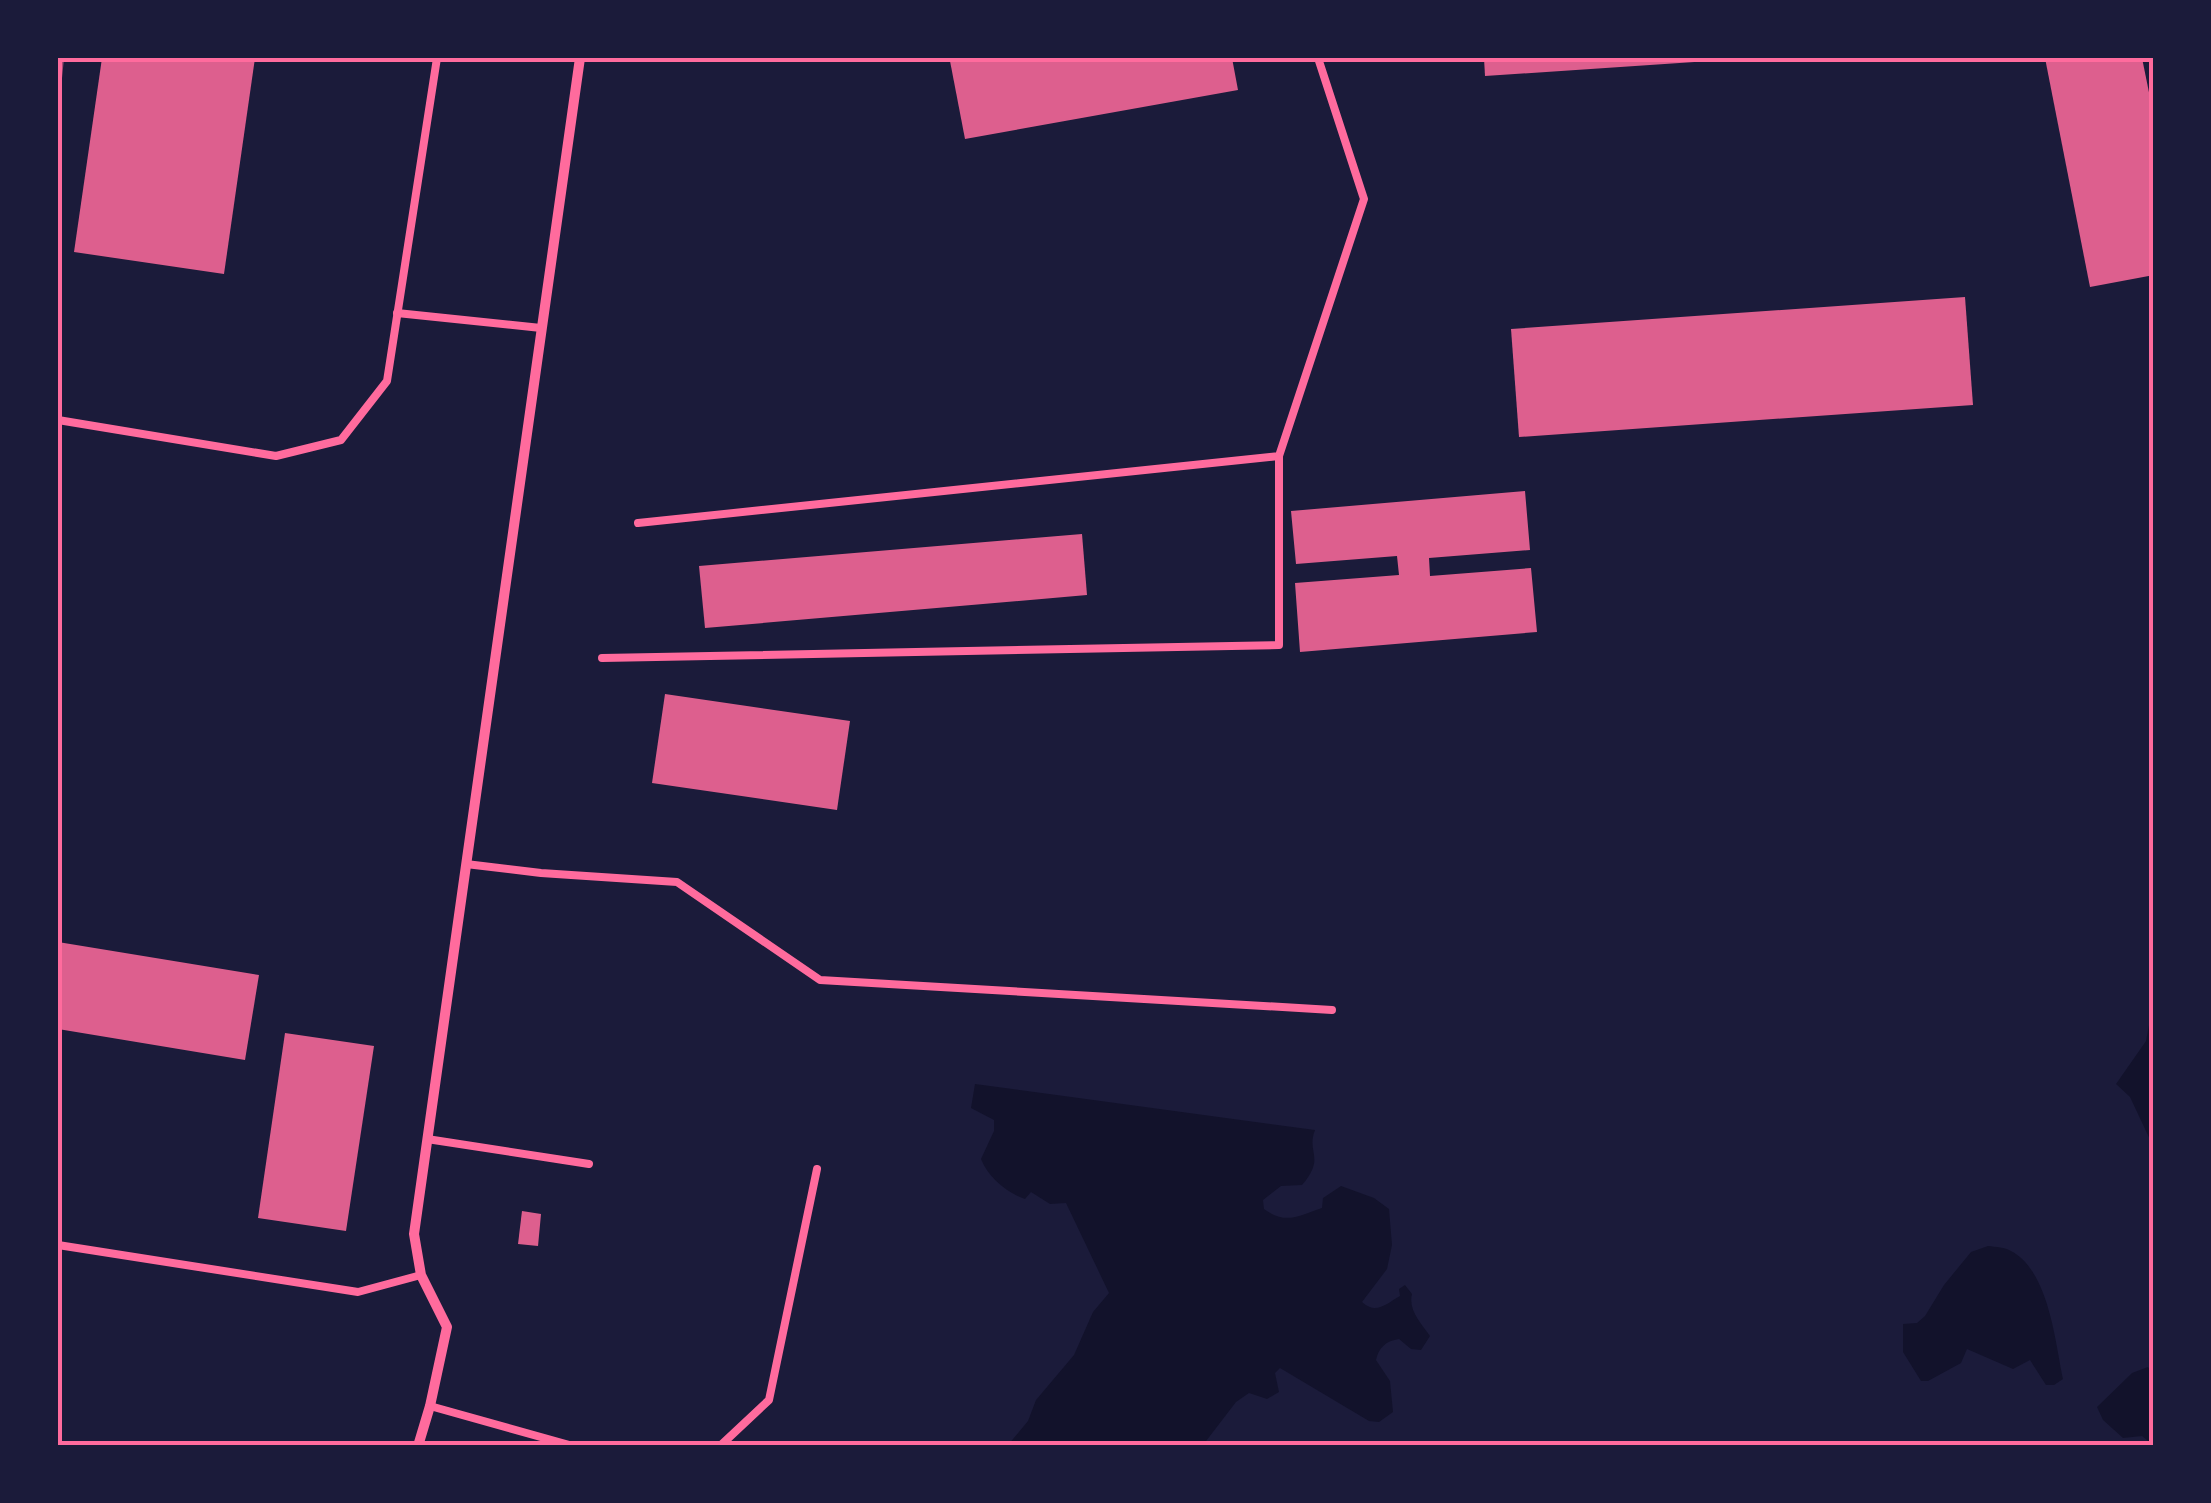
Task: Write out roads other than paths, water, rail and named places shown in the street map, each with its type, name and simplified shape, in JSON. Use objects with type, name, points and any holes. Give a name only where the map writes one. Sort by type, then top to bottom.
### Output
[{"type":"street","points":[[418,1446],[447,1327],[421,1274],[414,1234],[580,58]]},
{"type":"lane","points":[[58,420],[276,456],[340,440],[387,380],[438,58]]},
{"type":"lane","points":[[602,658],[1278,645],[1279,456],[1364,199],[1318,58]]},
{"type":"lane","points":[[397,313],[542,328]]},
{"type":"lane","points":[[638,523],[1279,456]]},
{"type":"lane","points":[[466,864],[541,874],[677,882],[820,980],[1332,1010]]},
{"type":"lane","points":[[427,1139],[589,1164]]},
{"type":"lane","points":[[720,1446],[770,1400],[817,1169]]},
{"type":"lane","points":[[58,1245],[358,1292],[421,1274]]},
{"type":"lane","points":[[430,1406],[574,1446]]},
{"type":"railway","points":[[58,78],[60,58]]}]
